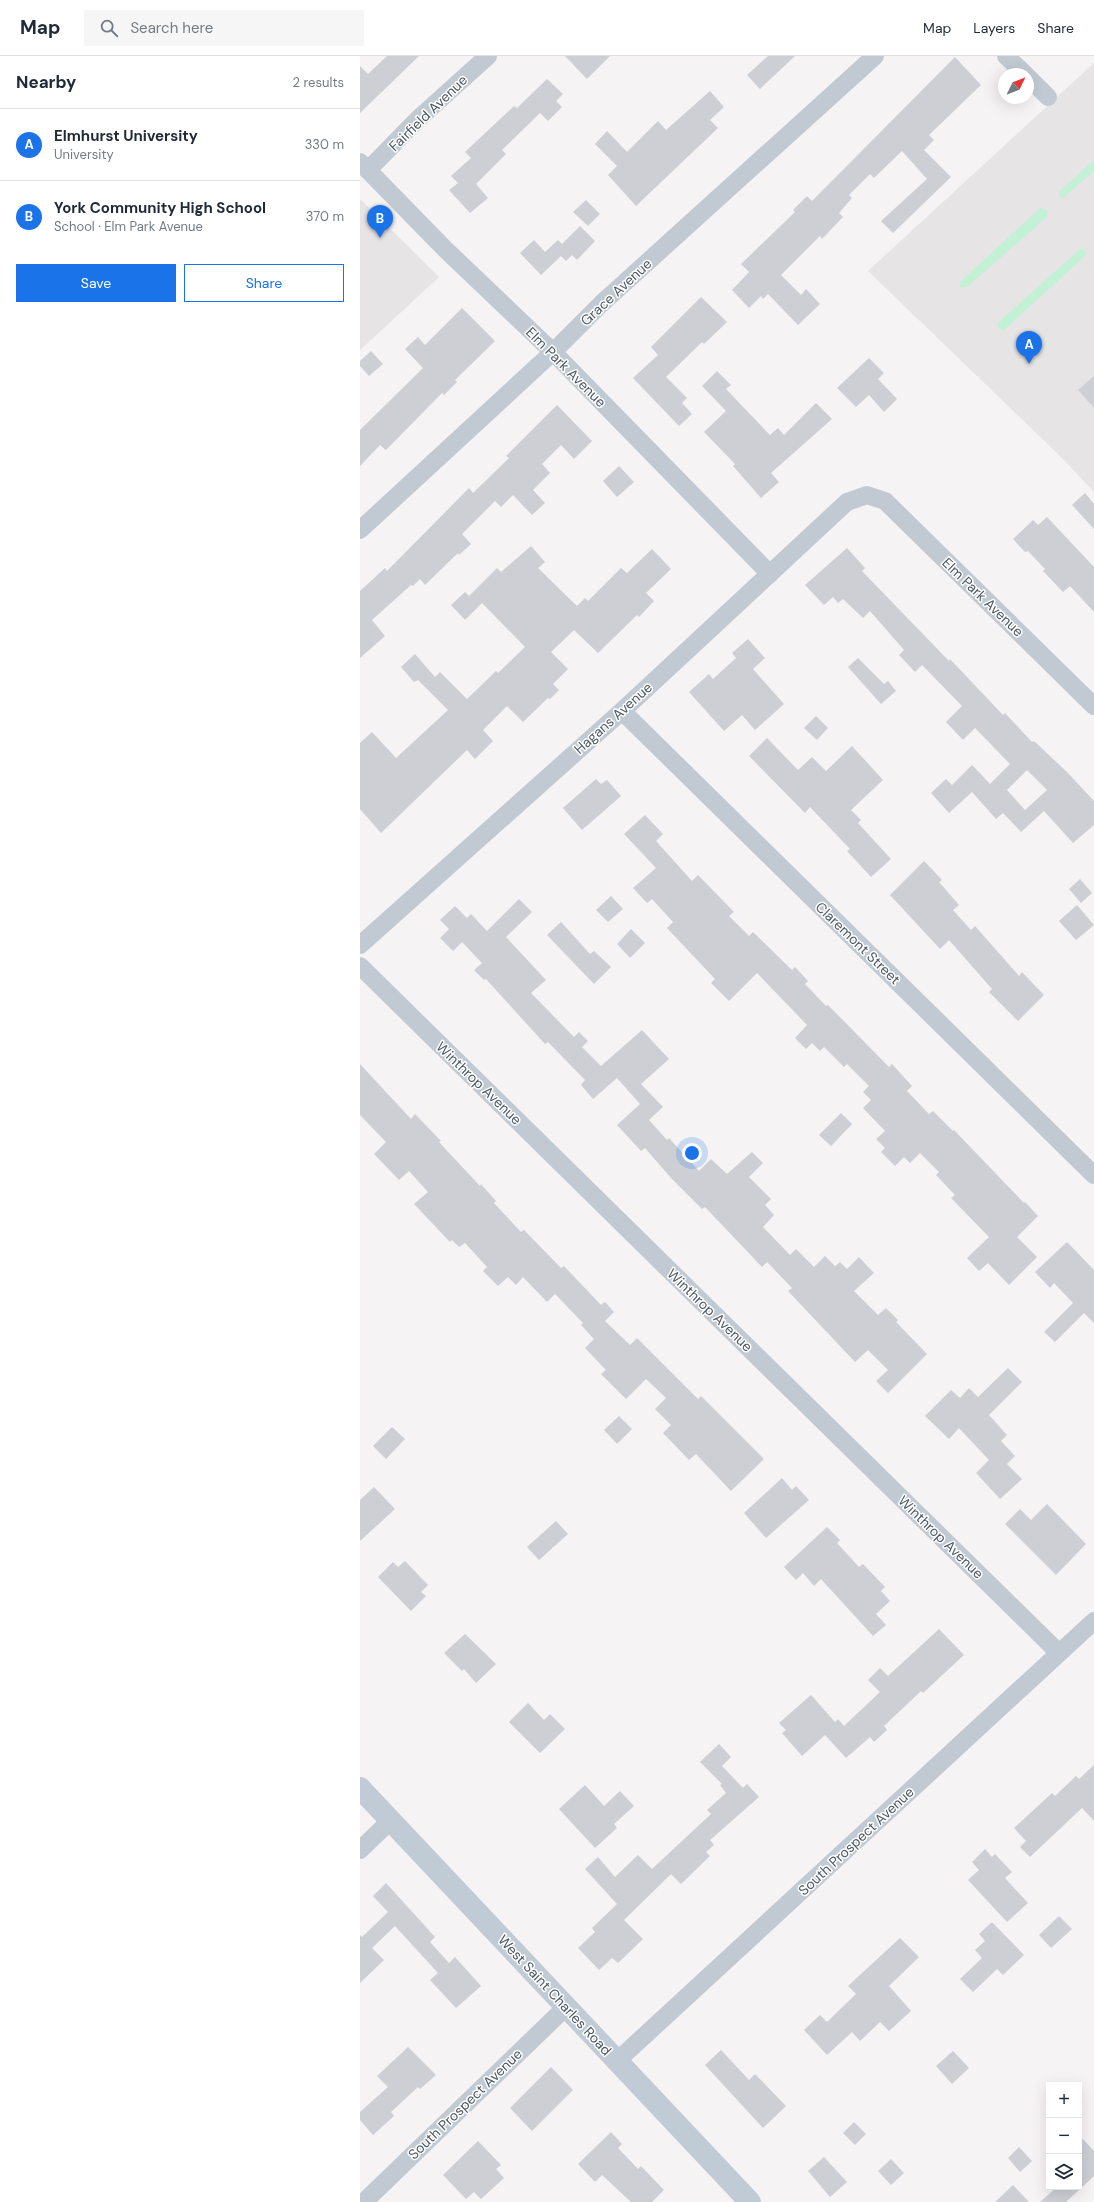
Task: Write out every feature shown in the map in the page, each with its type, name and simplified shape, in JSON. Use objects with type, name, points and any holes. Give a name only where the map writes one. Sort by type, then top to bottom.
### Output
[{"type":"main road","name":"West Saint Charles Road","points":[[360,1788],[750,2202]]},
{"type":"street","name":"Fairfield Avenue","points":[[364,166],[488,56]]},
{"type":"street","name":"Grace Avenue","points":[[360,530],[553,352],[601,304],[875,56]]},
{"type":"street","points":[[1006,56],[1019,68]]},
{"type":"street","points":[[1034,83],[1048,96]]},
{"type":"street","name":"Elm Park Avenue","points":[[364,166],[446,250],[553,352],[770,574]]},
{"type":"street","name":"Elm Park Avenue","points":[[867,495],[885,501],[1094,706]]},
{"type":"street","name":"Hagans Avenue","points":[[360,945],[622,711],[847,502],[867,495]]},
{"type":"street","name":"Claremont Street","points":[[622,711],[1094,1175]]},
{"type":"street","name":"Winthrop Avenue","points":[[360,966],[1059,1653]]},
{"type":"street","name":"South Prospect Avenue","points":[[617,2061],[1094,1621]]},
{"type":"street","points":[[360,1850],[390,1820]]},
{"type":"street","name":"South Prospect Avenue","points":[[374,2198],[566,2006]]},
{"type":"shaded area","points":[[1094,63],[1094,492],[1060,456],[868,271]]},
{"type":"shaded area","points":[[360,199],[439,277],[360,350]]},
{"type":"green space","points":[[1094,160],[1094,171],[1063,198],[1059,197],[1059,192]]},
{"type":"green space","points":[[1040,208],[1048,211],[1046,218],[967,287],[960,287],[960,282]]},
{"type":"green space","points":[[1083,249],[1086,252],[1085,256],[1004,330],[1001,330],[997,324],[1000,321],[1079,250]]},
{"type":"building","points":[[387,56],[419,56],[360,113],[360,66],[368,74]]},
{"type":"building","points":[[565,56],[610,56],[587,79]]},
{"type":"building","points":[[768,56],[795,56],[760,89],[747,75]]},
{"type":"building","points":[[955,57],[981,85],[929,135],[934,140],[924,150],[951,177],[893,233],[881,221],[927,179],[902,151],[874,178],[870,174],[849,195],[852,198],[839,213],[843,217],[822,239],[820,236],[781,275],[801,295],[806,289],[820,304],[798,325],[768,294],[763,299],[761,296],[749,308],[732,290],[749,272],[741,264],[795,212],[793,210],[807,196],[812,201]]},
{"type":"building","points":[[547,79],[563,94],[556,101],[562,107],[548,121],[540,113],[502,150],[506,154],[476,184],[488,198],[470,213],[449,190],[458,183],[451,176],[471,158],[465,152],[514,106],[517,108]]},
{"type":"building","points":[[710,91],[724,107],[710,120],[718,128],[636,206],[608,175],[617,166],[595,144],[607,131],[627,152],[658,121],[666,130]]},
{"type":"building","points":[[586,200],[600,214],[588,226],[573,212]]},
{"type":"building","points":[[580,226],[595,241],[577,260],[572,255],[566,261],[561,256],[541,275],[520,253],[534,240],[545,252],[558,240],[562,244]]},
{"type":"building","points":[[701,297],[727,322],[704,344],[702,342],[666,377],[687,398],[682,403],[692,414],[679,426],[633,378],[658,355],[651,347]]},
{"type":"building","points":[[462,308],[495,341],[455,380],[457,382],[444,395],[442,393],[386,450],[380,445],[360,466],[360,430],[423,368],[405,349],[418,337],[425,345]]},
{"type":"building","points":[[371,351],[383,364],[369,376],[360,366],[360,361]]},
{"type":"building","points":[[869,358],[884,373],[878,379],[897,399],[884,412],[869,395],[856,407],[837,388]]},
{"type":"building","points":[[717,371],[731,385],[726,389],[770,435],[778,428],[784,435],[816,403],[832,419],[771,473],[779,482],[761,498],[733,466],[735,464],[704,432],[726,411],[702,386]]},
{"type":"building","points":[[1094,376],[1094,408],[1078,390]]},
{"type":"building","points":[[557,405],[592,441],[574,459],[561,445],[542,464],[550,473],[533,490],[545,503],[532,515],[513,495],[501,507],[495,501],[462,534],[471,544],[459,555],[458,553],[425,585],[420,579],[413,586],[411,585],[372,620],[385,636],[360,658],[360,591],[385,568],[387,571],[469,488],[473,493],[509,458],[506,456]]},
{"type":"building","points":[[619,466],[634,482],[617,497],[603,481]]},
{"type":"building","points":[[1085,493],[1094,504],[1094,529],[1072,505]]},
{"type":"building","points":[[1047,517],[1094,567],[1094,612],[1070,586],[1063,592],[1043,571],[1045,569],[1028,551],[1025,552],[1013,539],[1033,520],[1038,525]]},
{"type":"building","points":[[531,546],[545,562],[538,568],[577,606],[585,598],[588,601],[621,568],[627,573],[652,549],[671,569],[646,593],[654,601],[639,617],[637,615],[598,653],[574,630],[551,652],[568,669],[553,684],[559,690],[550,699],[548,698],[523,722],[507,706],[483,730],[493,741],[475,759],[467,750],[381,833],[360,809],[360,743],[372,732],[396,758],[448,710],[418,680],[414,682],[401,667],[415,654],[435,677],[440,672],[467,699],[496,671],[498,673],[525,647],[482,603],[465,620],[451,605],[465,592],[469,596],[497,568],[501,572]]},
{"type":"building","points":[[847,548],[865,568],[862,571],[949,661],[950,659],[1003,715],[1005,713],[1032,742],[1034,741],[1067,772],[1094,801],[1094,825],[1073,843],[1044,811],[1021,832],[1003,813],[996,819],[972,792],[949,813],[931,793],[946,779],[952,785],[972,765],[990,784],[1010,764],[975,728],[963,740],[946,722],[962,706],[922,665],[915,672],[899,655],[904,650],[870,611],[863,618],[843,599],[838,603],[833,597],[824,605],[805,585]],"holes":[[[1027,770],[1047,790],[1025,810],[1007,790]]]},
{"type":"building","points":[[748,639],[765,658],[753,669],[784,704],[755,730],[742,715],[724,731],[689,692],[709,674],[713,679],[736,658],[732,653]]},
{"type":"building","points":[[858,658],[884,684],[888,681],[896,691],[881,704],[848,667]]},
{"type":"building","points":[[816,716],[828,728],[817,740],[804,728]]},
{"type":"building","points":[[767,738],[798,770],[812,757],[826,771],[852,746],[883,780],[851,810],[861,820],[858,823],[891,859],[871,877],[847,851],[850,849],[810,807],[805,813],[749,756]]},
{"type":"building","points":[[596,779],[601,784],[607,780],[621,796],[582,830],[563,808]]},
{"type":"building","points":[[645,815],[663,834],[656,841],[692,881],[698,875],[734,912],[729,916],[749,936],[753,932],[792,970],[795,967],[808,981],[805,984],[826,1006],[828,1005],[889,1067],[892,1064],[912,1086],[907,1091],[929,1114],[933,1111],[953,1131],[954,1130],[1038,1216],[1017,1237],[1037,1257],[1009,1285],[988,1263],[979,1271],[967,1258],[989,1237],[951,1198],[955,1195],[936,1175],[939,1172],[920,1153],[910,1163],[904,1157],[895,1166],[881,1152],[885,1148],[876,1139],[885,1131],[863,1108],[871,1100],[863,1092],[869,1086],[847,1064],[844,1067],[824,1047],[820,1051],[812,1043],[806,1049],[795,1038],[807,1025],[757,973],[729,1001],[711,983],[715,979],[667,928],[673,922],[652,899],[647,903],[633,888],[656,868],[624,834]]},
{"type":"building","points":[[924,861],[942,880],[939,882],[959,905],[953,910],[971,930],[975,926],[1019,976],[1022,972],[1044,995],[1018,1021],[989,992],[992,989],[949,940],[940,949],[890,895]]},
{"type":"building","points":[[1080,879],[1092,893],[1081,903],[1069,889]]},
{"type":"building","points":[[611,896],[623,909],[608,922],[596,910]]},
{"type":"building","points":[[519,899],[532,912],[506,937],[546,980],[531,993],[574,1037],[579,1032],[588,1041],[582,1047],[601,1066],[642,1030],[669,1059],[641,1084],[663,1107],[649,1120],[667,1140],[669,1138],[699,1171],[711,1159],[727,1174],[752,1152],[763,1163],[749,1177],[771,1199],[765,1205],[774,1215],[763,1227],[790,1255],[796,1249],[814,1267],[825,1256],[835,1266],[840,1262],[847,1269],[859,1257],[874,1273],[854,1291],[878,1315],[886,1308],[898,1320],[896,1322],[927,1354],[888,1393],[876,1381],[888,1370],[868,1350],[855,1362],[788,1291],[792,1288],[767,1262],[762,1267],[705,1207],[702,1209],[671,1178],[645,1148],[641,1151],[617,1125],[640,1104],[617,1078],[593,1099],[581,1085],[585,1080],[548,1042],[545,1044],[486,979],[484,980],[474,970],[482,963],[462,942],[453,951],[440,938],[449,929],[440,920],[455,906],[467,918],[471,914],[487,931]]},
{"type":"building","points":[[1077,905],[1094,925],[1076,940],[1059,921]]},
{"type":"building","points":[[561,922],[590,954],[594,951],[611,967],[594,984],[547,935]]},
{"type":"building","points":[[631,929],[645,943],[630,958],[617,944]]},
{"type":"building","points":[[360,1064],[411,1119],[415,1114],[441,1141],[439,1142],[480,1186],[481,1184],[496,1201],[494,1203],[521,1232],[524,1230],[561,1268],[564,1266],[601,1305],[605,1302],[614,1312],[605,1321],[630,1345],[637,1338],[698,1399],[701,1396],[764,1459],[731,1491],[696,1454],[689,1460],[663,1433],[671,1425],[655,1409],[666,1398],[646,1379],[626,1399],[601,1374],[606,1370],[585,1348],[594,1339],[581,1325],[583,1323],[555,1294],[547,1302],[523,1277],[516,1285],[508,1277],[498,1286],[483,1271],[487,1267],[465,1243],[459,1247],[452,1240],[450,1242],[414,1204],[428,1192],[409,1171],[399,1180],[374,1154],[386,1142],[360,1115]]},
{"type":"building","points":[[841,1113],[852,1124],[831,1146],[819,1135]]},
{"type":"building","points":[[1067,1242],[1094,1270],[1094,1323],[1084,1313],[1055,1342],[1044,1332],[1073,1303],[1054,1283],[1050,1288],[1035,1272]]},
{"type":"building","points":[[1008,1368],[1022,1382],[989,1415],[1007,1435],[1001,1441],[1015,1456],[1007,1464],[1022,1479],[1000,1499],[976,1473],[989,1460],[959,1428],[949,1439],[925,1416],[951,1390],[960,1398],[969,1388],[978,1397]]},
{"type":"building","points":[[619,1416],[632,1429],[617,1444],[604,1430]]},
{"type":"building","points":[[392,1427],[405,1439],[386,1459],[373,1446]]},
{"type":"building","points":[[782,1478],[792,1490],[796,1486],[809,1500],[766,1538],[744,1513]]},
{"type":"building","points":[[374,1487],[395,1509],[360,1541],[360,1500]]},
{"type":"building","points":[[1047,1504],[1086,1544],[1056,1575],[1005,1524],[1020,1509],[1031,1520]]},
{"type":"building","points":[[556,1521],[568,1534],[539,1560],[527,1547]]},
{"type":"building","points":[[827,1527],[840,1540],[837,1543],[859,1567],[863,1564],[885,1587],[881,1591],[890,1601],[876,1614],[886,1625],[873,1636],[821,1579],[814,1586],[803,1573],[796,1580],[784,1567]]},
{"type":"building","points":[[405,1561],[428,1585],[421,1592],[426,1596],[411,1611],[378,1577],[393,1562],[398,1567]]},
{"type":"building","points":[[939,1629],[964,1655],[923,1693],[921,1691],[884,1726],[887,1730],[874,1742],[870,1737],[846,1758],[825,1735],[802,1756],[782,1733],[786,1730],[779,1723],[811,1695],[835,1722],[838,1719],[844,1726],[880,1692],[868,1680],[880,1668],[888,1676]]},
{"type":"building","points":[[465,1634],[496,1664],[476,1683],[464,1669],[462,1671],[444,1653]]},
{"type":"building","points":[[528,1703],[544,1720],[550,1714],[565,1729],[540,1753],[509,1722]]},
{"type":"building","points":[[719,1744],[731,1757],[722,1766],[743,1788],[747,1784],[759,1797],[710,1840],[714,1845],[706,1852],[710,1856],[681,1884],[671,1874],[624,1920],[643,1939],[618,1963],[612,1958],[599,1970],[578,1948],[595,1932],[592,1928],[617,1904],[585,1869],[598,1857],[615,1877],[638,1855],[652,1869],[711,1814],[707,1810],[726,1793],[720,1785],[722,1784],[700,1762]]},
{"type":"building","points":[[1094,1765],[1094,1821],[1082,1808],[1030,1857],[1020,1847],[1026,1841],[1014,1828],[1052,1793],[1055,1796],[1076,1776],[1079,1779]]},
{"type":"building","points":[[585,1785],[604,1806],[620,1791],[634,1806],[614,1824],[617,1828],[595,1848],[559,1809]]},
{"type":"building","points":[[985,1849],[992,1857],[995,1854],[1012,1872],[1005,1878],[1028,1903],[1007,1922],[968,1880],[979,1870],[972,1862]]},
{"type":"building","points":[[386,1883],[435,1937],[430,1942],[449,1963],[455,1957],[481,1986],[456,2008],[430,1980],[438,1973],[395,1926],[372,1948],[384,1960],[360,1983],[360,1935],[362,1937],[388,1912],[373,1896]]},
{"type":"building","points":[[1059,1916],[1072,1929],[1051,1948],[1039,1935]]},
{"type":"building","points":[[992,1922],[1024,1955],[1003,1975],[997,1969],[973,1992],[960,1979],[982,1958],[975,1950],[985,1941],[979,1934]]},
{"type":"building","points":[[900,1938],[919,1957],[889,1986],[911,2011],[889,2031],[880,2022],[860,2041],[852,2032],[827,2055],[804,2030],[820,2015],[827,2022],[856,1994],[848,1986]]},
{"type":"building","points":[[408,2047],[436,2075],[420,2089],[418,2087],[391,2112],[394,2116],[373,2135],[360,2120],[360,2112],[388,2087],[377,2076]]},
{"type":"building","points":[[721,2050],[749,2080],[755,2074],[786,2106],[763,2128],[705,2065]]},
{"type":"building","points":[[953,2051],[969,2068],[952,2084],[936,2066]]},
{"type":"building","points":[[551,2067],[573,2090],[532,2131],[510,2108]]},
{"type":"building","points":[[854,2122],[866,2134],[855,2145],[843,2133]]},
{"type":"building","points":[[611,2132],[622,2144],[618,2148],[638,2169],[641,2166],[664,2190],[652,2202],[631,2202],[602,2175],[595,2182],[578,2164]]},
{"type":"building","points":[[1082,2138],[1094,2151],[1094,2176],[1082,2187]]},
{"type":"building","points":[[478,2141],[501,2165],[496,2169],[504,2178],[481,2199],[474,2192],[466,2199],[443,2175]]},
{"type":"building","points":[[1019,2147],[1032,2161],[1020,2172],[1008,2158]]},
{"type":"building","points":[[824,2157],[847,2182],[830,2197],[808,2171]]},
{"type":"building","points":[[891,2159],[904,2173],[891,2185],[878,2171]]},
{"type":"building","points":[[1013,2185],[1029,2202],[995,2202]]},
{"type":"building","points":[[1054,2190],[1079,2190],[1066,2202],[1040,2202]]},
{"type":"place","name":"York Community High School","points":[[380,238]]},
{"type":"place","name":"Elmhurst University","points":[[1029,364]]}]
